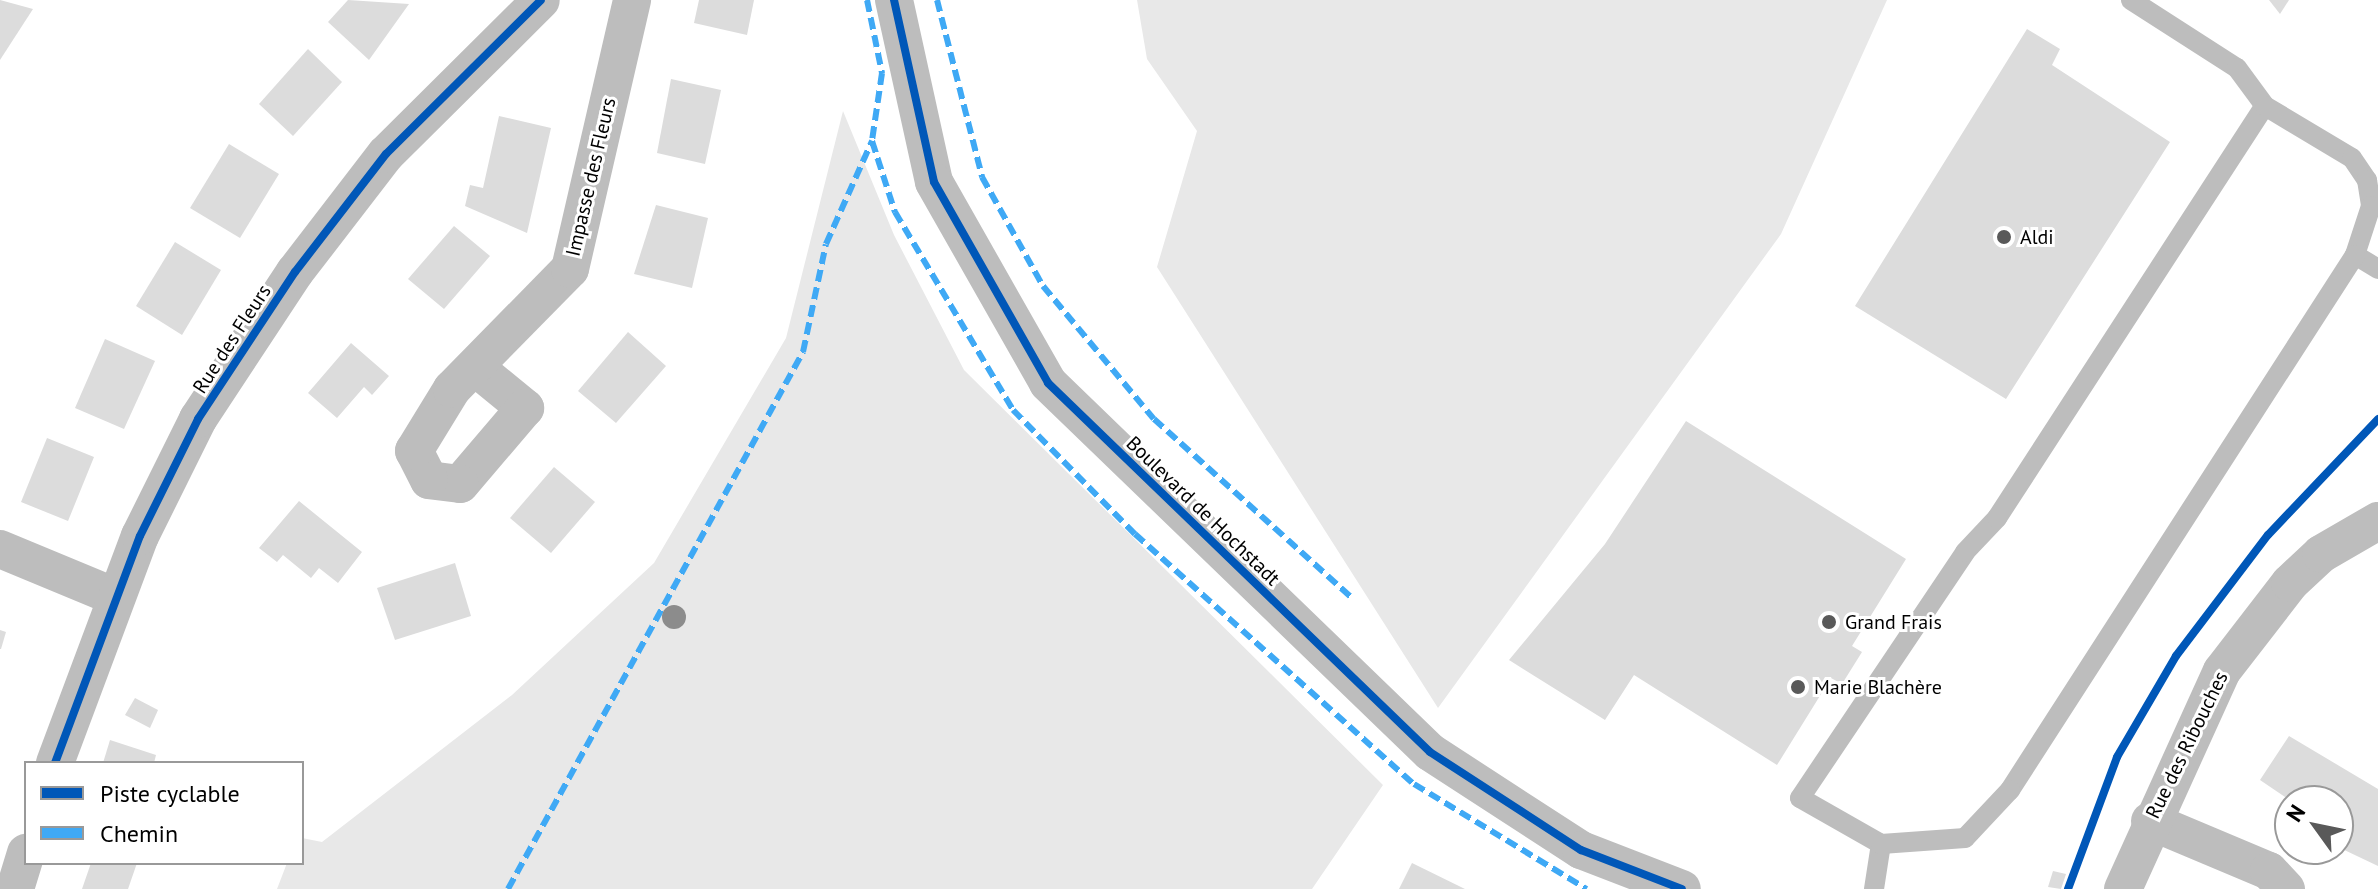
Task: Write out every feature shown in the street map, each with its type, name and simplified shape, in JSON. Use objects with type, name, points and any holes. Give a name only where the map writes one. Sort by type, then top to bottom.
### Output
[{"type":"street","name":"Rue des Fleurs","points":[[56,761],[116,597],[198,419],[295,272],[386,154],[541,0]]},
{"type":"street","name":"Impasse des Fleurs","points":[[475,367],[570,269],[632,0]]},
{"type":"street","name":"Boulevard de Hochstadt","points":[[894,0],[934,182],[1048,383],[1430,752],[1581,850],[1682,889]]},
{"type":"street","name":"Rue des Ribouches","points":[[2123,889],[2150,821],[2222,671],[2268,610],[2321,554],[2378,521]]},
{"type":"street","points":[[0,549],[116,597]]},
{"type":"street","points":[[2150,821],[2269,871],[2286,889]]},
{"type":"street","points":[[15,889],[24,860]]},
{"type":"lane","points":[[2131,0],[2237,68],[2265,106],[2352,158],[2367,180],[2371,206],[2355,255],[2010,790],[1965,838],[1881,844],[1800,798],[1965,552],[1997,518],[2265,106]]},
{"type":"lane","points":[[2355,255],[2378,269]]},
{"type":"lane","points":[[1874,889],[1881,844]]},
{"type":"shaded area","points":[[1137,0],[1887,0],[1781,234],[1438,708],[1157,267],[1197,131],[1147,59]]},
{"type":"shaded area","points":[[843,111],[894,235],[964,370],[1383,785],[1312,889],[277,889],[286,865],[304,865],[304,838],[322,842],[512,695],[654,563],[786,338]]},
{"type":"building","points":[[0,0],[33,9],[0,60]]},
{"type":"building","points":[[348,0],[409,4],[369,60],[328,22]]},
{"type":"building","points":[[699,0],[754,0],[747,35],[694,23]]},
{"type":"building","points":[[2269,0],[2289,0],[2280,14]]},
{"type":"building","name":"Aldi","points":[[2027,29],[2060,49],[2052,65],[2170,142],[2006,399],[1855,306]]},
{"type":"building","points":[[308,49],[342,82],[293,136],[259,104]]},
{"type":"building","points":[[671,79],[721,90],[705,164],[657,153]]},
{"type":"building","points":[[499,116],[551,128],[527,233],[465,206],[470,185],[483,188]]},
{"type":"building","points":[[229,144],[279,174],[240,238],[190,208]]},
{"type":"building","points":[[656,205],[708,218],[692,288],[634,274]]},
{"type":"building","points":[[454,226],[490,256],[444,309],[408,279]]},
{"type":"building","points":[[175,242],[221,270],[182,335],[136,306]]},
{"type":"building","points":[[628,332],[666,366],[616,423],[578,391]]},
{"type":"building","points":[[105,339],[155,361],[124,429],[75,408]]},
{"type":"building","points":[[351,343],[389,376],[372,395],[364,387],[337,418],[308,393]]},
{"type":"building","points":[[1686,421],[1906,559],[1852,646],[1862,652],[1842,684],[1831,678],[1777,765],[1634,675],[1605,720],[1509,660],[1605,544]]},
{"type":"building","points":[[47,438],[94,457],[68,521],[21,502]]},
{"type":"building","points":[[554,467],[595,502],[551,553],[510,518]]},
{"type":"building","points":[[299,501],[362,552],[338,583],[319,568],[311,578],[283,555],[277,562],[259,548]]},
{"type":"building","points":[[455,563],[471,616],[395,640],[377,588]]},
{"type":"building","points":[[0,630],[6,632],[1,649],[0,649]]},
{"type":"building","points":[[135,698],[158,710],[150,728],[125,715]]},
{"type":"building","points":[[2289,736],[2378,789],[2378,866],[2354,855],[2354,785],[2274,785],[2274,789],[2260,780]]},
{"type":"building","points":[[110,740],[156,755],[154,761],[104,761]]},
{"type":"building","points":[[1412,863],[1465,889],[1399,889]]},
{"type":"building","points":[[90,865],[136,865],[128,889],[82,889]]},
{"type":"building","points":[[2053,871],[2066,874],[2061,889],[2048,887]]},
{"type":"marked path","points":[[867,0],[882,73],[872,141],[895,212],[1013,410],[1135,534],[1414,784],[1587,889]]},
{"type":"marked path","points":[[937,0],[982,177],[1043,286],[1154,419],[1353,599]]},
{"type":"marked path","points":[[508,889],[803,352],[826,244],[872,141]]},
{"type":"cycle path","points":[[56,761],[140,536],[198,419],[295,272],[386,154],[541,0]]},
{"type":"cycle path","points":[[894,0],[934,182],[1048,383],[1430,752],[1581,850],[1682,889]]},
{"type":"cycle path","points":[[2068,889],[2117,757],[2176,656],[2268,535],[2378,419]]},
{"type":"place","name":"Aldi","points":[[2004,237]]},
{"type":"place","name":"Grand Frais","points":[[1829,622]]},
{"type":"place","name":"Marie Blachère","points":[[1798,687]]}]
